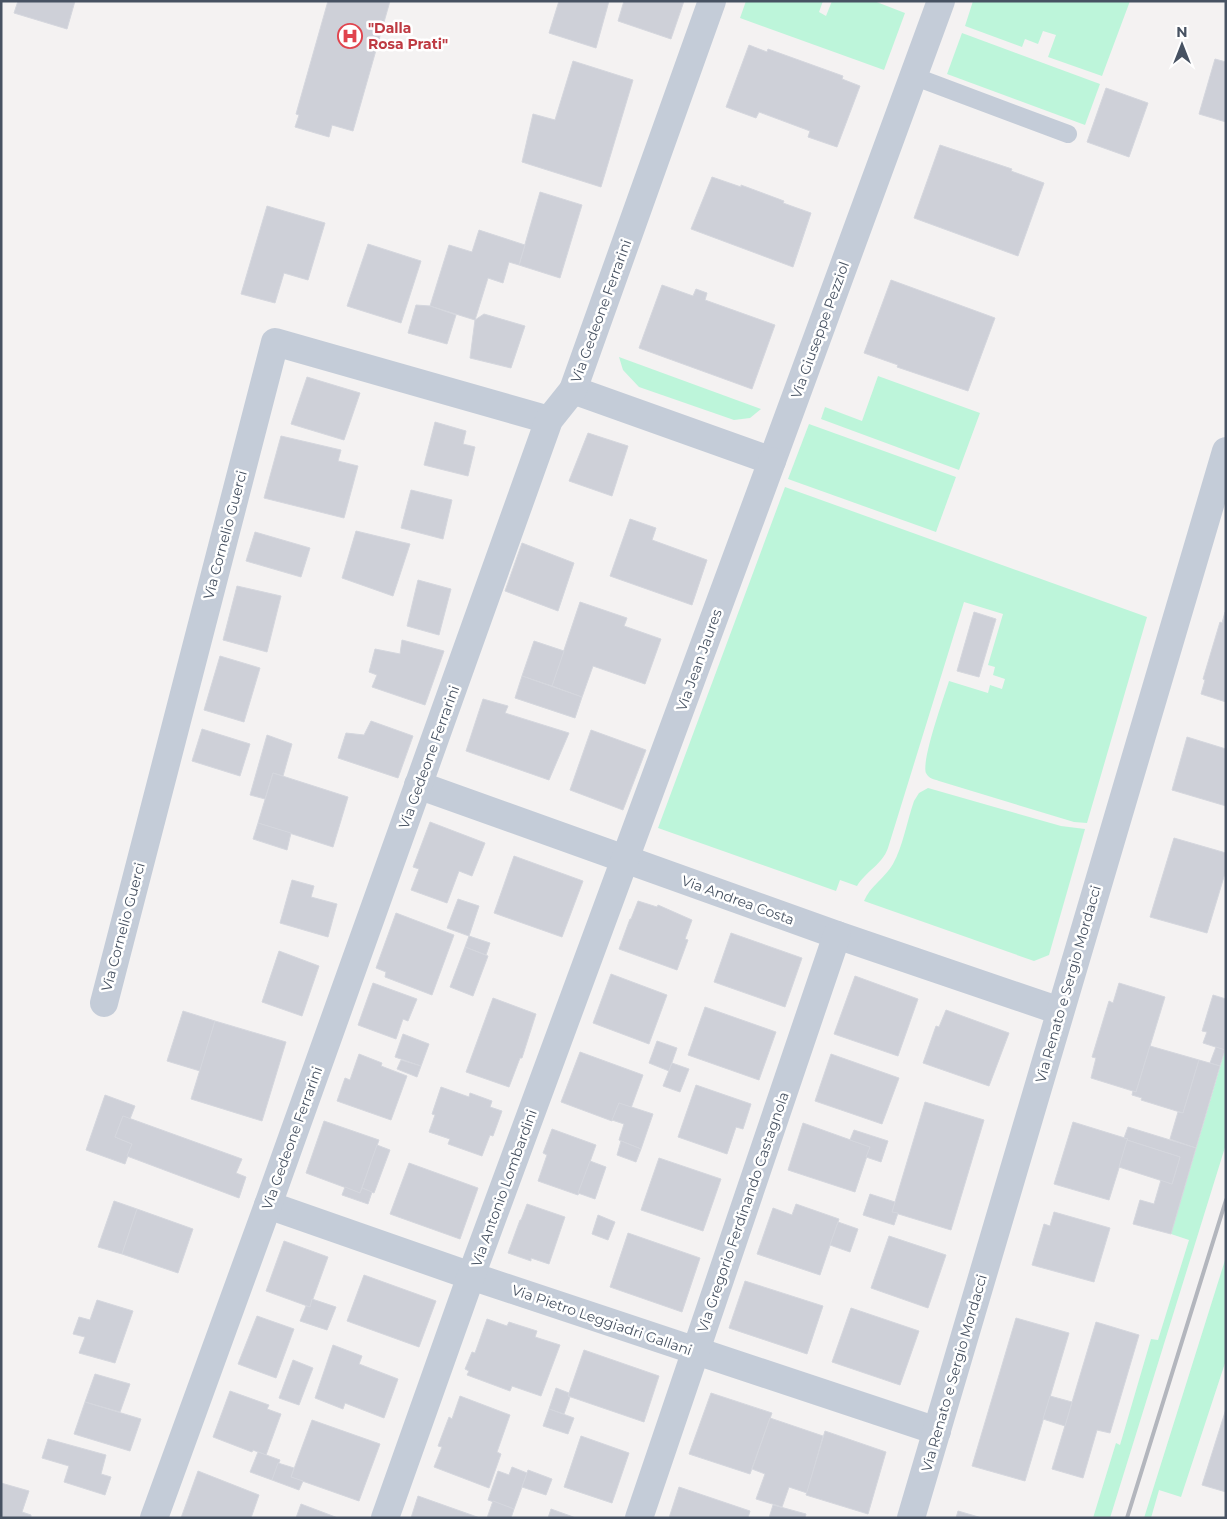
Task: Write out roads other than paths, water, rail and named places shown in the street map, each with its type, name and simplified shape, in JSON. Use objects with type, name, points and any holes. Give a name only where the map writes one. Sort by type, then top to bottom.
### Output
[{"type":"street","name":"Via Gedeone Ferrarini","points":[[154,1518],[549,420],[573,390],[712,1]]},
{"type":"street","name":"Via Giuseppe Pezziol","points":[[772,461],[941,1]]},
{"type":"street","name":"Via Cornelio Guerci","points":[[104,1003],[275,342],[549,420]]},
{"type":"street","points":[[573,390],[772,461]]},
{"type":"street","name":"Via Renato e Sergio Mordacci","points":[[911,1518],[1226,450]]},
{"type":"street","name":"Via Jean Jaures","points":[[625,859],[772,461]]},
{"type":"street","name":"Via Andrea Costa","points":[[418,785],[837,935],[1060,1011]]},
{"type":"street","name":"Via Antonio Lombardini","points":[[384,1518],[625,859]]},
{"type":"street","name":"Via Gregorio Ferdinando Castagnola","points":[[639,1518],[837,935]]},
{"type":"street","name":"Via Pietro Leggiadri Gallani","points":[[268,1205],[695,1352],[937,1431]]},
{"type":"lane","points":[[913,76],[1068,134]]},
{"type":"railway","points":[[1127,1518],[1226,1200]]},
{"type":"place","name":"\"Dalla Rosa Prati\"","points":[[350,36]]}]
